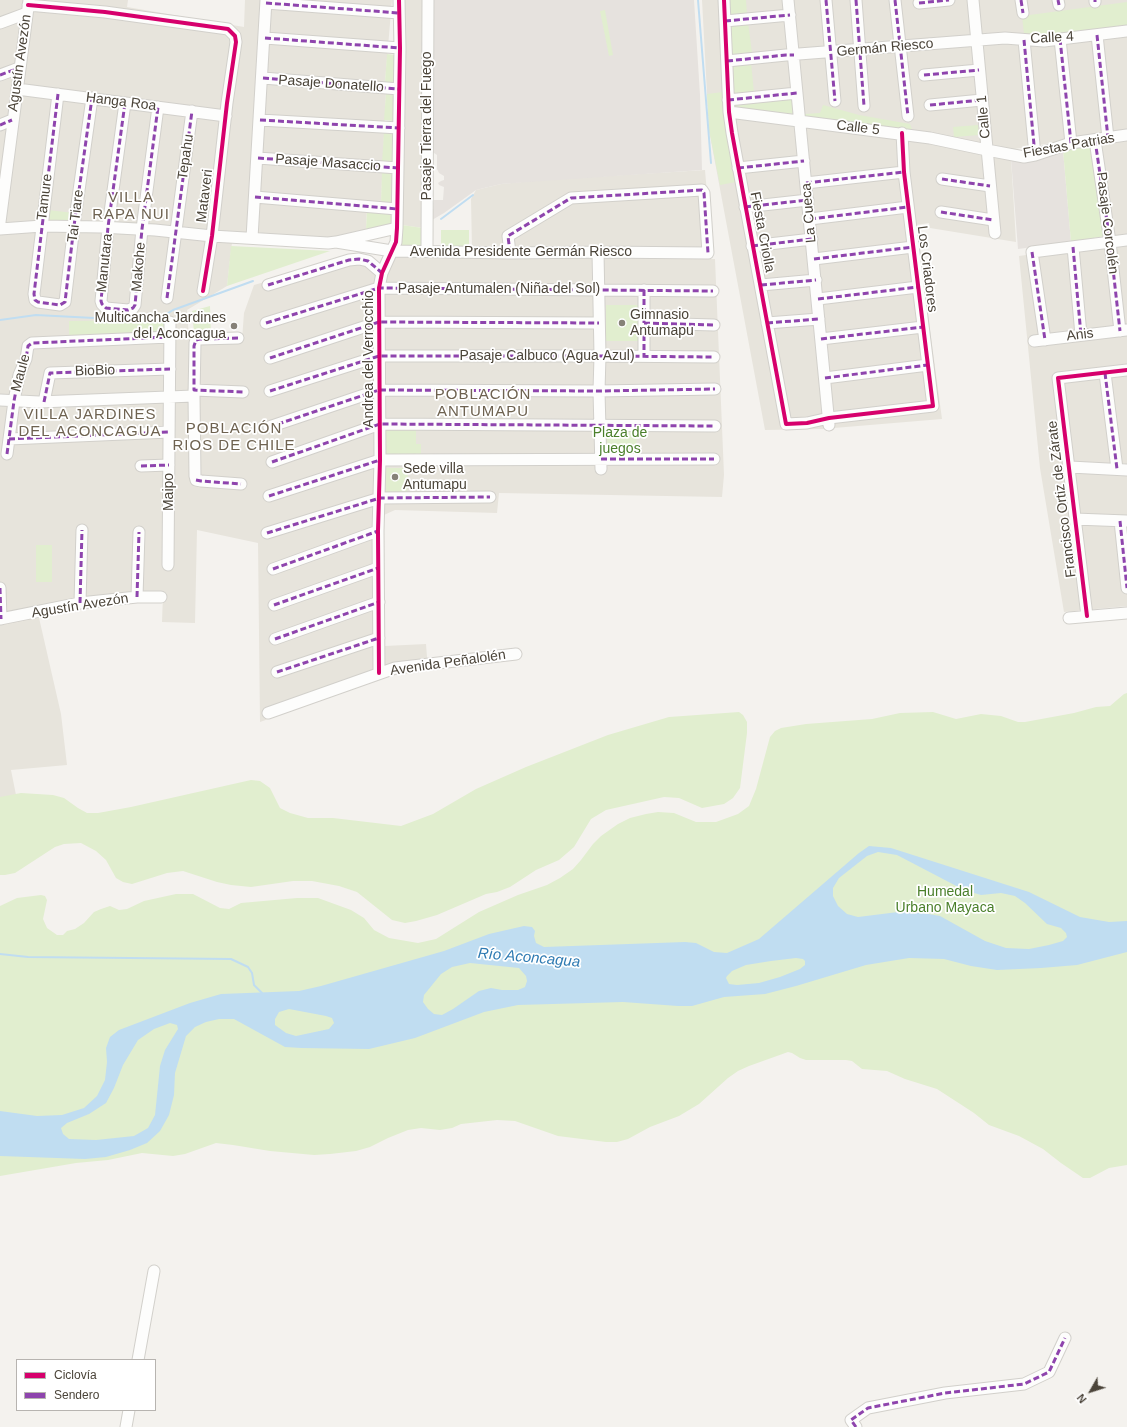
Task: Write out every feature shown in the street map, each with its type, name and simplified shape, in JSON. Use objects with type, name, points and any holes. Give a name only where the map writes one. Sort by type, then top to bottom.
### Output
[{"type":"street","name":"Andrea del Verrocchio","points":[[379,673],[379,288],[382,273],[396,242],[397,228],[400,48],[399,0]]},
{"type":"street","name":"Pasaje Tierra del Fuego","points":[[428,0],[428,251]]},
{"type":"street","name":"Fiesta Criolla","points":[[724,0],[729,112],[752,246],[761,284],[786,424],[829,422]]},
{"type":"street","name":"La Cueca","points":[[788,0],[829,422]]},
{"type":"street","points":[[826,0],[834,101]]},
{"type":"street","points":[[856,0],[861,50],[864,106]]},
{"type":"street","points":[[895,0],[908,116]]},
{"type":"street","points":[[919,3],[948,0]]},
{"type":"street","name":"Calle 1","points":[[973,0],[994,233]]},
{"type":"street","points":[[1021,0],[1023,13]]},
{"type":"street","points":[[252,238],[263,78],[266,2],[399,13]]},
{"type":"street","points":[[0,23],[28,6]]},
{"type":"street","name":"Agustín Avezón","points":[[0,222],[12,120],[28,6]]},
{"type":"street","name":"Mataveri","points":[[28,6],[105,12],[228,28],[236,36],[212,236],[203,291]]},
{"type":"street","points":[[725,21],[790,15]]},
{"type":"street","name":"Calle 4","points":[[976,40],[1006,38],[1044,40],[1127,31]]},
{"type":"street","points":[[1097,35],[1108,138]]},
{"type":"street","points":[[265,38],[400,48]]},
{"type":"street","points":[[1060,39],[1071,143]]},
{"type":"street","name":"Germán Riesco","points":[[727,61],[976,40]]},
{"type":"street","points":[[1024,40],[1035,155]]},
{"type":"street","points":[[0,75],[19,68]]},
{"type":"street","points":[[924,75],[979,70]]},
{"type":"street","name":"Pasaje Donatello","points":[[263,78],[399,89]]},
{"type":"street","name":"Hanga Roa","points":[[17,89],[226,116]]},
{"type":"street","points":[[728,100],[797,93]]},
{"type":"street","name":"Tamure","points":[[35,300],[34,294],[58,94]]},
{"type":"street","name":"Tai Tiare","points":[[35,300],[38,302],[60,305],[66,302],[74,226],[92,98]]},
{"type":"street","points":[[930,105],[982,100]]},
{"type":"street","name":"Manutara","points":[[125,103],[108,227],[100,301],[106,308],[128,310],[133,308]]},
{"type":"street","name":"Makohe","points":[[133,308],[136,300],[142,229],[158,107]]},
{"type":"street","name":"Tepahu","points":[[167,298],[192,111]]},
{"type":"street","name":"Calle 5","points":[[729,112],[930,138],[987,150]]},
{"type":"street","points":[[0,124],[12,120]]},
{"type":"street","points":[[260,120],[399,128]]},
{"type":"street","name":"Los Criadores","points":[[829,422],[933,406],[904,172],[902,134]]},
{"type":"street","name":"Fiestas Patrias","points":[[987,150],[1024,157],[1035,155],[1071,143],[1127,135]]},
{"type":"street","name":"Pasaje Corcolén","points":[[1095,140],[1123,330]]},
{"type":"street","name":"Pasaje Masaccio","points":[[258,158],[398,168]]},
{"type":"street","points":[[738,168],[804,161]]},
{"type":"street","points":[[806,183],[904,172]]},
{"type":"street","points":[[942,179],[990,186]]},
{"type":"street","name":"Avenida Presidente Germán Riesco","points":[[0,229],[42,226],[108,227],[212,236],[336,242],[392,251],[510,253],[708,253],[704,193],[702,190],[571,198],[508,236],[510,253]]},
{"type":"street","points":[[255,197],[397,209]]},
{"type":"street","points":[[745,207],[808,200]]},
{"type":"street","points":[[810,219],[908,207]]},
{"type":"street","points":[[941,212],[993,220]]},
{"type":"street","name":"Avenida Presidente Germán Riesco","points":[[336,242],[397,228]]},
{"type":"street","points":[[752,246],[812,239]]},
{"type":"street","points":[[1081,335],[1073,247],[1127,240]]},
{"type":"street","points":[[814,259],[913,246]]},
{"type":"street","name":"Anis","points":[[1073,247],[1032,252],[1039,340],[1123,330]]},
{"type":"street","points":[[598,252],[601,464]]},
{"type":"street","points":[[268,285],[349,260],[359,259],[368,261],[382,273]]},
{"type":"street","points":[[761,284],[816,280]]},
{"type":"street","points":[[818,299],[918,287]]},
{"type":"street","name":"Pasaje Antumalen (Niña del Sol)","points":[[266,323],[379,288],[713,291]]},
{"type":"street","points":[[644,290],[644,356]]},
{"type":"street","points":[[767,322],[820,319]]},
{"type":"street","name":"Maipo","points":[[168,565],[170,322]]},
{"type":"street","points":[[270,358],[379,322],[599,323]]},
{"type":"street","points":[[644,324],[714,325]]},
{"type":"street","points":[[821,339],[923,327]]},
{"type":"street","name":"Maule","points":[[7,454],[14,401],[20,375],[26,359],[28,346],[32,343],[170,337]]},
{"type":"street","points":[[238,338],[196,340],[194,346],[194,393],[196,480],[241,484]]},
{"type":"street","name":"Pasaje Calbuco (Agua Azul)","points":[[270,391],[379,356],[714,357]]},
{"type":"street","points":[[825,378],[928,365]]},
{"type":"street","name":"BioBio","points":[[44,402],[50,373],[170,369]]},
{"type":"street","points":[[1070,467],[1122,470],[1105,373],[1127,370]]},
{"type":"street","name":"Francisco Ortiz de Zárate","points":[[1087,616],[1058,378],[1105,373]]},
{"type":"street","points":[[269,427],[379,390],[715,389]]},
{"type":"street","points":[[0,400],[44,402],[169,396],[194,393],[243,392]]},
{"type":"street","points":[[272,462],[380,424],[715,426]]},
{"type":"street","points":[[9,439],[169,432]]},
{"type":"street","points":[[269,496],[380,460],[601,464],[714,459]]},
{"type":"street","points":[[141,466],[169,465]]},
{"type":"street","points":[[267,533],[380,498],[490,497]]},
{"type":"street","points":[[1076,519],[1123,521],[1127,588]]},
{"type":"street","points":[[80,603],[82,530]]},
{"type":"street","points":[[273,569],[378,531]]},
{"type":"street","points":[[137,597],[139,532]]},
{"type":"street","points":[[274,605],[378,568]]},
{"type":"street","points":[[0,588],[0,619]]},
{"type":"street","name":"Agustín Avezón","points":[[0,619],[80,603],[137,597],[161,597]]},
{"type":"street","points":[[275,639],[378,602]]},
{"type":"street","points":[[1068,618],[1127,612]]},
{"type":"street","points":[[277,672],[379,638]]},
{"type":"street","name":"Avenida Peñalolén","points":[[268,713],[395,668],[516,654]]},
{"type":"street","points":[[138,1359],[154,1271]]},
{"type":"street","points":[[856,1427],[851,1420],[868,1408],[945,1393],[1024,1384],[1049,1372],[1064,1338]]},
{"type":"street","points":[[126,1427],[129,1411]]},
{"type":"shaded area","points":[[0,0],[128,0],[127,7],[244,27],[245,0],[392,0],[385,82],[386,93],[381,202],[367,208],[366,230],[335,240],[233,234],[227,286],[187,310],[189,339],[242,340],[244,313],[254,285],[362,254],[378,266],[395,255],[715,259],[724,475],[722,497],[499,493],[497,513],[395,510],[384,515],[385,646],[426,644],[428,670],[390,676],[260,722],[258,543],[197,530],[195,623],[162,622],[163,595],[37,609],[61,714],[67,765],[11,770],[17,800],[0,804]]},
{"type":"shaded area","points":[[405,0],[423,0],[423,228],[402,225]]},
{"type":"shaded area","points":[[432,0],[694,0],[700,95],[702,170],[501,184],[476,190],[432,220],[434,200],[443,200],[444,187],[438,183],[444,180],[444,176],[439,173],[437,169],[437,155],[431,151]]},
{"type":"shaded area","points":[[702,0],[1127,0],[1127,131],[1014,149],[1011,158],[1016,242],[930,228],[929,223],[916,225],[942,419],[822,429],[765,430],[709,130]]},
{"type":"shaded area","points":[[1127,141],[1127,606],[1064,612],[1040,468],[1019,256],[1111,243],[1098,145]]},
{"type":"shaded area","points":[[1063,150],[1071,242],[1018,249],[1011,158]]},
{"type":"shaded area","points":[[705,170],[712,253],[472,249],[471,199],[476,190],[501,184],[543,180]]},
{"type":"green space","points":[[729,0],[746,0],[747,14],[730,16]]},
{"type":"green space","points":[[1127,2],[1127,28],[1048,36],[1032,36],[1024,34],[1022,16]]},
{"type":"green space","points":[[605,10],[613,55],[609,56],[600,11]]},
{"type":"green space","points":[[748,22],[752,53],[732,57],[730,24]]},
{"type":"green space","points":[[387,54],[396,55],[394,82],[385,82]]},
{"type":"green space","points":[[751,62],[754,93],[734,94],[733,64]]},
{"type":"green space","points":[[723,92],[736,182],[720,185],[709,130],[707,94]]},
{"type":"green space","points":[[386,93],[395,94],[393,121],[384,120]]},
{"type":"green space","points":[[794,98],[795,114],[735,108],[733,102]]},
{"type":"green space","points":[[823,105],[859,115],[910,124],[912,129],[902,130],[804,118],[805,114],[820,113]]},
{"type":"green space","points":[[978,125],[979,135],[954,137],[953,127]]},
{"type":"green space","points":[[384,132],[395,132],[394,163],[382,163]]},
{"type":"green space","points":[[1093,146],[1105,236],[1071,242],[1063,150]]},
{"type":"green space","points":[[382,171],[393,172],[392,203],[381,202]]},
{"type":"green space","points":[[367,208],[393,210],[392,225],[366,230]]},
{"type":"green space","points":[[48,210],[74,213],[73,223],[46,223]]},
{"type":"green space","points":[[402,225],[423,228],[423,250],[400,252]]},
{"type":"green space","points":[[441,230],[469,230],[469,246],[441,246]]},
{"type":"green space","points":[[231,246],[330,251],[227,286]]},
{"type":"green space","name":"Gimnasio Antumapu","points":[[606,305],[638,305],[638,341],[606,341]]},
{"type":"green space","points":[[210,306],[211,334],[194,333],[192,311]]},
{"type":"green space","points":[[164,320],[164,335],[69,336],[69,321]]},
{"type":"green space","name":"Plaza de juegos","points":[[603,426],[637,427],[636,455],[605,454]]},
{"type":"green space","points":[[384,429],[416,429],[416,444],[421,444],[421,454],[385,455]]},
{"type":"green space","points":[[386,468],[408,468],[407,493],[386,493]]},
{"type":"green space","points":[[36,545],[52,545],[52,582],[36,582]]},
{"type":"green space","name":"Humedal Urbano Mayaca","points":[[1127,693],[1127,1165],[1109,1168],[1090,1178],[1083,1178],[1043,1149],[1019,1136],[989,1125],[974,1113],[937,1089],[905,1079],[887,1071],[862,1069],[852,1061],[806,1060],[788,1052],[738,1071],[699,1104],[679,1116],[650,1127],[628,1139],[617,1142],[558,1136],[515,1121],[497,1120],[461,1124],[452,1128],[440,1130],[421,1128],[408,1130],[370,1147],[356,1151],[330,1154],[314,1155],[270,1151],[216,1143],[185,1154],[173,1156],[142,1153],[108,1160],[76,1163],[0,1176],[0,906],[17,898],[41,895],[45,896],[47,900],[43,919],[47,928],[57,935],[63,935],[67,931],[75,929],[84,923],[94,912],[101,909],[110,906],[119,910],[127,909],[144,901],[176,894],[193,894],[220,908],[229,909],[241,903],[297,898],[318,898],[351,910],[364,918],[374,930],[389,938],[418,943],[436,939],[479,912],[518,895],[547,885],[560,878],[573,869],[601,836],[618,824],[630,818],[658,812],[674,813],[696,822],[716,822],[738,814],[749,806],[756,789],[770,737],[775,731],[781,728],[806,724],[872,719],[900,713],[933,712],[956,719],[981,714],[1001,716],[1018,722],[1025,722],[1074,713],[1096,707],[1110,706]]},
{"type":"green space","points":[[739,712],[743,715],[747,722],[740,788],[733,798],[724,804],[702,808],[679,798],[664,797],[606,810],[591,819],[574,847],[559,860],[536,870],[510,887],[486,894],[437,915],[416,921],[405,923],[392,920],[357,892],[339,886],[312,881],[293,881],[251,887],[217,882],[183,871],[167,873],[132,884],[123,882],[116,878],[106,860],[96,851],[81,843],[64,844],[55,847],[15,873],[0,875],[0,797],[21,793],[53,795],[64,798],[87,813],[98,813],[251,780],[260,781],[270,788],[280,808],[290,813],[308,818],[333,818],[401,826],[433,814],[476,789],[526,767],[608,735],[669,717]]},
{"type":"water","name":"Río Aconcagua","points":[[869,846],[891,848],[1029,892],[1080,917],[1109,922],[1127,921],[1127,952],[1077,965],[997,970],[971,966],[944,959],[909,958],[866,965],[765,994],[724,997],[692,1006],[623,1002],[518,1005],[484,1012],[415,1038],[369,1049],[285,1047],[234,1019],[219,1019],[206,1022],[195,1027],[186,1036],[175,1073],[174,1095],[169,1115],[160,1131],[147,1143],[106,1157],[85,1159],[0,1156],[0,1111],[37,1116],[62,1115],[84,1108],[97,1096],[105,1080],[107,1062],[106,1048],[110,1037],[119,1030],[190,1003],[221,994],[299,991],[321,986],[444,951],[489,934],[524,926],[532,927],[535,931],[534,936],[536,943],[544,947],[685,942],[696,943],[714,952],[727,953],[759,939]],"holes":[[[878,852],[897,855],[964,890],[981,895],[1001,893],[1015,896],[1025,903],[1047,924],[1061,928],[1066,933],[1067,937],[1063,941],[1029,949],[1006,948],[985,941],[940,916],[923,913],[898,912],[858,917],[847,914],[838,906],[833,896],[833,888],[839,878],[867,856]],[[796,958],[803,959],[805,961],[805,965],[800,969],[780,977],[759,983],[737,985],[729,984],[726,978],[732,971],[746,965]],[[470,963],[519,968],[526,976],[527,981],[525,987],[518,990],[491,988],[479,991],[442,1015],[434,1014],[423,1002],[424,995],[441,974],[452,967]],[[289,1009],[326,1016],[332,1018],[334,1023],[329,1029],[296,1036],[286,1033],[275,1025],[275,1019],[279,1012]],[[170,1023],[177,1025],[178,1029],[165,1050],[160,1066],[155,1115],[148,1128],[134,1136],[96,1140],[69,1139],[63,1134],[61,1128],[67,1123],[89,1114],[106,1103],[123,1065],[138,1040],[154,1029]]]},
{"type":"waterway","points":[[698,0],[711,163]]},
{"type":"waterway","points":[[441,219],[473,195]]},
{"type":"waterway","points":[[0,320],[36,315],[94,318],[165,315],[173,310],[253,281]]},
{"type":"waterway","points":[[0,954],[28,957],[231,959],[248,967],[252,973],[254,985],[262,993]]},
{"type":"marked path","points":[[826,0],[835,101]]},
{"type":"marked path","points":[[856,0],[864,106]]},
{"type":"marked path","points":[[895,0],[908,116]]},
{"type":"marked path","points":[[919,3],[949,0]]},
{"type":"marked path","points":[[1021,0],[1023,13]]},
{"type":"marked path","points":[[1058,0],[1059,5]]},
{"type":"marked path","points":[[266,3],[399,13]]},
{"type":"marked path","points":[[725,21],[790,15]]},
{"type":"marked path","points":[[1097,35],[1108,138]]},
{"type":"marked path","points":[[265,38],[400,48]]},
{"type":"marked path","points":[[1060,39],[1071,143]]},
{"type":"marked path","points":[[1024,40],[1035,155]]},
{"type":"marked path","points":[[727,61],[794,55]]},
{"type":"marked path","points":[[0,75],[19,68]]},
{"type":"marked path","points":[[924,75],[979,70]]},
{"type":"marked path","points":[[263,78],[399,89]]},
{"type":"marked path","points":[[728,100],[797,93]]},
{"type":"marked path","points":[[58,94],[34,294],[35,300],[38,302],[60,305],[65,302],[92,98]]},
{"type":"marked path","points":[[930,105],[982,100]]},
{"type":"marked path","points":[[125,103],[108,227],[101,301],[106,308],[128,310],[133,308],[135,305],[142,229],[158,107]]},
{"type":"marked path","points":[[167,298],[192,111]]},
{"type":"marked path","points":[[0,125],[12,120]]},
{"type":"marked path","points":[[260,120],[399,128]]},
{"type":"marked path","points":[[1095,140],[1110,242],[1120,331]]},
{"type":"marked path","points":[[258,158],[398,168]]},
{"type":"marked path","points":[[738,168],[804,161]]},
{"type":"marked path","points":[[806,183],[904,172]]},
{"type":"marked path","points":[[942,179],[990,186]]},
{"type":"marked path","points":[[510,253],[508,236],[571,198],[702,190],[704,193],[708,253]]},
{"type":"marked path","points":[[255,197],[397,209]]},
{"type":"marked path","points":[[745,207],[808,200]]},
{"type":"marked path","points":[[810,219],[908,207]]},
{"type":"marked path","points":[[941,212],[993,220]]},
{"type":"marked path","points":[[752,246],[812,239]]},
{"type":"marked path","points":[[814,259],[913,247]]},
{"type":"marked path","points":[[1073,247],[1081,335]]},
{"type":"marked path","points":[[1032,252],[1045,340]]},
{"type":"marked path","points":[[268,285],[349,260],[359,259],[368,261],[382,273]]},
{"type":"marked path","points":[[761,285],[816,280]]},
{"type":"marked path","points":[[818,299],[918,287]]},
{"type":"marked path","points":[[266,323],[379,288],[713,291]]},
{"type":"marked path","points":[[644,290],[644,356]]},
{"type":"marked path","points":[[767,323],[819,319]]},
{"type":"marked path","points":[[270,358],[379,322],[599,323]]},
{"type":"marked path","points":[[644,323],[714,325]]},
{"type":"marked path","points":[[821,339],[923,327]]},
{"type":"marked path","points":[[7,454],[19,375],[26,359],[28,346],[32,343],[170,337]]},
{"type":"marked path","points":[[238,338],[196,340],[194,346],[194,390],[243,392]]},
{"type":"marked path","points":[[270,391],[379,356],[714,357]]},
{"type":"marked path","points":[[825,378],[928,365]]},
{"type":"marked path","points":[[44,402],[50,373],[170,369]]},
{"type":"marked path","points":[[1105,373],[1117,469]]},
{"type":"marked path","points":[[269,427],[379,390],[599,391],[715,389]]},
{"type":"marked path","points":[[272,462],[380,424],[715,426]]},
{"type":"marked path","points":[[9,439],[169,432]]},
{"type":"marked path","points":[[601,459],[714,459]]},
{"type":"marked path","points":[[269,496],[380,460]]},
{"type":"marked path","points":[[141,466],[169,465]]},
{"type":"marked path","points":[[196,480],[241,484]]},
{"type":"marked path","points":[[267,533],[380,498],[490,497]]},
{"type":"marked path","points":[[1120,521],[1127,588]]},
{"type":"marked path","points":[[80,603],[82,530]]},
{"type":"marked path","points":[[273,569],[378,531]]},
{"type":"marked path","points":[[137,597],[139,532]]},
{"type":"marked path","points":[[274,605],[378,568]]},
{"type":"marked path","points":[[0,588],[1,619]]},
{"type":"marked path","points":[[275,639],[379,602]]},
{"type":"marked path","points":[[277,672],[379,638]]},
{"type":"marked path","points":[[856,1427],[851,1420],[868,1408],[945,1393],[1024,1384],[1049,1372],[1065,1338]]},
{"type":"cycle path","points":[[379,673],[379,288],[382,273],[396,242],[397,228],[400,48],[399,0]]},
{"type":"cycle path","points":[[724,0],[729,112],[732,133],[786,424],[807,423],[829,418],[933,406],[904,172],[902,133]]},
{"type":"cycle path","points":[[28,5],[105,12],[228,29],[235,36],[236,42],[227,103],[212,236],[203,291]]},
{"type":"cycle path","points":[[1087,616],[1058,378],[1127,370]]},
{"type":"place","name":"Gimnasio Antumapu","points":[[622,323]]},
{"type":"place","name":"Multicancha Jardines del Aconcagua","points":[[234,326]]},
{"type":"place","name":"Sede villa Antumapu","points":[[395,477]]},
{"type":"district","name":"VILLA RAPA NUI","points":[[131,206]]},
{"type":"district","name":"POBLACIÓN ANTUMAPU","points":[[483,404]]},
{"type":"district","name":"VILLA JARDINES DEL ACONCAGUA","points":[[90,424]]},
{"type":"district","name":"POBLACIÓN RIOS DE CHILE","points":[[234,438]]}]
